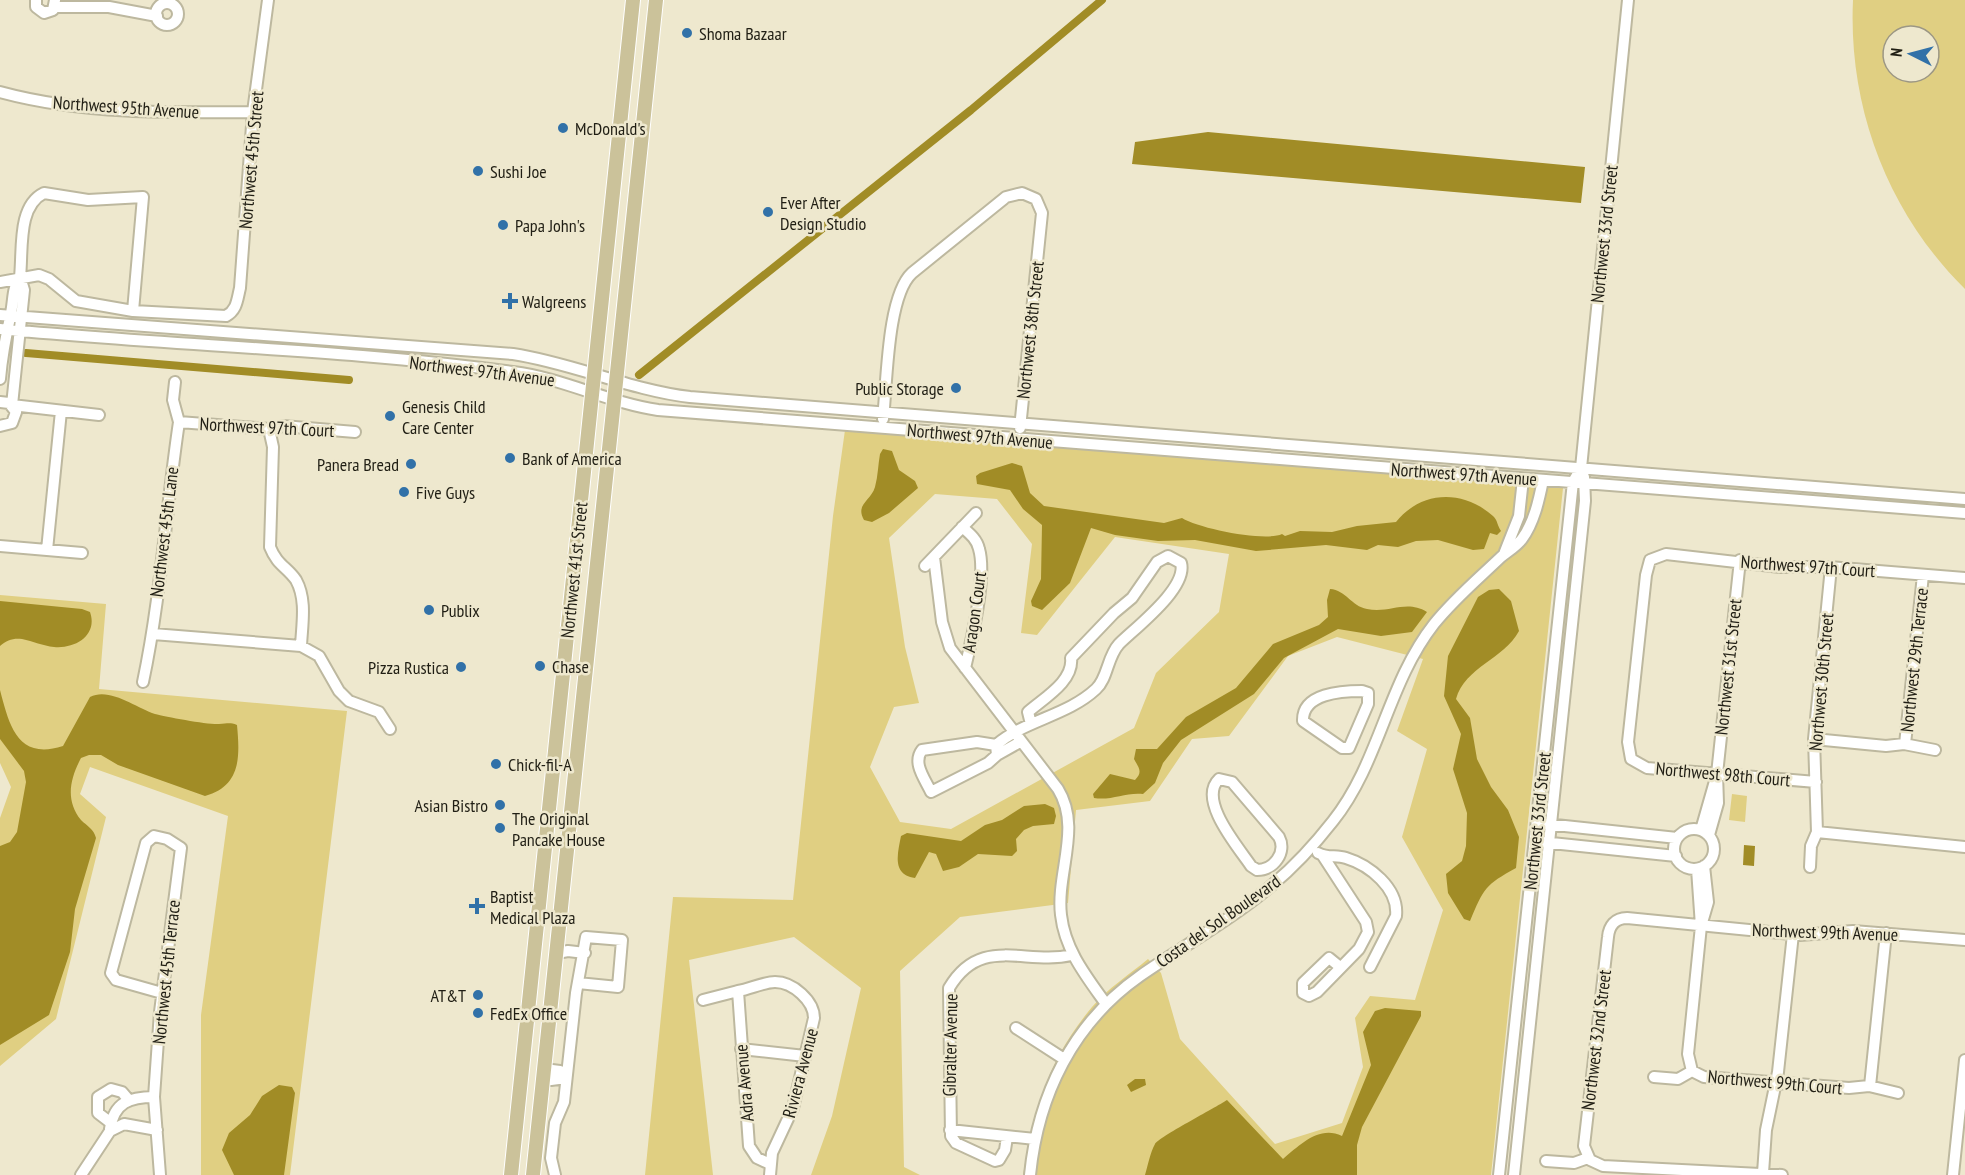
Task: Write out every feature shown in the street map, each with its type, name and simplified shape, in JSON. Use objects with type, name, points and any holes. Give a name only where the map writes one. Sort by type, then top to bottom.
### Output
[{"type":"main road","name":"Northwest 41st Street","points":[[511,1175],[633,0]]},
{"type":"main road","name":"Northwest 41st Street","points":[[533,1175],[656,0]]},
{"type":"main road","points":[[631,20],[641,39],[651,46]]},
{"type":"main road","points":[[623,95],[634,92],[648,78]]},
{"type":"main road","points":[[623,95],[633,104],[643,126]]},
{"type":"main road","points":[[618,151],[640,154]]},
{"type":"street","points":[[36,0],[36,7],[40,12],[47,13],[55,3],[110,3],[157,16]]},
{"type":"street","name":"Northwest 45th Street","points":[[133,311],[226,316],[236,308],[240,288],[253,112],[268,0]]},
{"type":"street","name":"Northwest 33rd Street","points":[[1499,1175],[1573,482],[1581,468],[1628,0]]},
{"type":"street","name":"Northwest 95th Avenue","points":[[0,92],[76,106],[201,113],[253,112]]},
{"type":"street","points":[[0,282],[20,277],[39,275],[49,279],[76,301],[133,311],[143,197],[88,200],[44,193],[26,210],[20,277],[24,290],[3,330],[0,379]]},
{"type":"street","name":"Northwest 38th Street","points":[[884,413],[895,306],[905,280],[1011,194],[1026,193],[1036,199],[1041,209],[1041,221],[1019,439]]},
{"type":"street","points":[[0,426],[8,425],[14,420],[16,412],[12,405],[18,331],[10,316]]},
{"type":"street","name":"Northwest 97th Avenue","points":[[10,316],[499,352],[542,359],[616,381],[690,398],[1965,499]]},
{"type":"street","name":"Northwest 97th Avenue","points":[[3,330],[492,369],[542,376],[658,410],[1965,513]]},
{"type":"street","name":"Northwest 45th Lane","points":[[143,682],[153,634],[155,598],[179,422],[173,400],[175,382]]},
{"type":"street","points":[[0,402],[99,415]]},
{"type":"street","points":[[47,550],[61,411]]},
{"type":"street","points":[[882,428],[884,413]]},
{"type":"street","name":"Northwest 97th Court","points":[[179,422],[269,429],[283,426],[355,432]]},
{"type":"street","points":[[269,429],[273,447],[270,547],[276,562],[295,579],[303,599],[301,646]]},
{"type":"street","points":[[1142,448],[1144,433]]},
{"type":"street","points":[[1366,466],[1368,451]]},
{"type":"street","name":"Northwest 33rd Street","points":[[1514,1175],[1586,483],[1581,468]]},
{"type":"street","name":"Costa del Sol Boulevard","points":[[1504,555],[1519,516],[1523,479]]},
{"type":"street","name":"Costa del Sol Boulevard","points":[[1030,1175],[1035,1139],[1045,1101],[1064,1059],[1083,1031],[1106,1004],[1138,977],[1256,898],[1310,849],[1344,807],[1366,766],[1403,672],[1433,626],[1504,555],[1516,546],[1527,531],[1543,480]]},
{"type":"street","points":[[925,566],[976,513]]},
{"type":"street","name":"Aragon Court","points":[[962,527],[977,543],[981,562],[978,600],[965,668]]},
{"type":"street","points":[[0,546],[82,554]]},
{"type":"street","name":"Northwest 97th Court","points":[[1633,761],[1628,752],[1628,742],[1646,571],[1653,558],[1666,554],[1740,560],[1780,567],[1831,567],[1965,578]]},
{"type":"street","points":[[1020,742],[996,750],[976,742],[926,748],[917,758],[931,792],[988,763],[996,750],[1012,731],[1040,722],[1096,689],[1117,646],[1166,598],[1182,570],[1181,563],[1168,556],[1157,562],[1132,598],[1114,613],[1071,658],[1071,668],[1067,677],[1028,712],[1031,724]]},
{"type":"street","points":[[933,557],[944,629],[955,656],[1058,789],[1068,814],[1060,907],[1064,934],[1072,954],[1106,1004]]},
{"type":"street","name":"Northwest 31st Street","points":[[1705,832],[1711,787],[1717,774],[1740,560]]},
{"type":"street","name":"Northwest 30th Street","points":[[1810,867],[1812,843],[1817,832],[1814,739],[1831,567]]},
{"type":"street","name":"Northwest 29th Terrace","points":[[1905,744],[1923,575]]},
{"type":"street","points":[[153,634],[301,646],[319,656],[339,691],[349,701],[379,712],[390,729]]},
{"type":"street","points":[[1362,691],[1368,693],[1368,699],[1361,721],[1353,742],[1344,749],[1307,725],[1303,716],[1308,705],[1318,698],[1362,691]]},
{"type":"street","points":[[1361,721],[1381,728]]},
{"type":"street","points":[[1814,739],[1886,746],[1905,744],[1935,750]]},
{"type":"street","name":"Northwest 98th Court","points":[[1633,761],[1647,768],[1816,782]]},
{"type":"street","points":[[1219,779],[1232,782],[1280,837],[1282,851],[1273,863],[1263,870],[1254,869],[1221,821],[1216,812],[1213,790],[1219,779]]},
{"type":"street","points":[[1536,823],[1677,838],[1689,830],[1705,832],[1714,850],[1710,861],[1701,868],[1684,866],[1676,856],[1674,848],[1677,838]]},
{"type":"street","points":[[1817,832],[1965,847]]},
{"type":"street","name":"Northwest 45th Terrace","points":[[160,1174],[154,1097],[162,993],[181,848],[167,839],[154,836],[149,839],[111,973],[113,978],[162,993]]},
{"type":"street","points":[[1534,841],[1676,856]]},
{"type":"street","points":[[1310,849],[1323,856],[1349,859],[1377,874],[1388,889],[1396,912],[1372,962],[1359,949]]},
{"type":"street","points":[[1323,856],[1367,925],[1368,934],[1359,949],[1340,967]]},
{"type":"street","points":[[1273,863],[1284,875]]},
{"type":"street","points":[[1692,1071],[1688,1054],[1701,926],[1701,868]]},
{"type":"street","name":"Northwest 99th Avenue","points":[[1614,922],[1627,918],[1793,934],[1853,931],[1965,940]]},
{"type":"street","name":"Northwest 32nd Street","points":[[1588,1158],[1584,1146],[1591,1077],[1608,937],[1614,922]]},
{"type":"street","points":[[1870,1086],[1886,933]]},
{"type":"street","points":[[1763,1173],[1766,1130],[1777,1082],[1793,934]]},
{"type":"street","points":[[555,1175],[551,1158],[555,1123],[563,1105],[578,983],[586,937],[622,940],[618,987],[578,983]]},
{"type":"street","points":[[557,953],[584,956]]},
{"type":"street","name":"Gibralter Avenue","points":[[950,1130],[947,996],[950,985],[972,963],[987,956],[1017,954],[1052,959],[1072,954]]},
{"type":"street","name":"Riviera Avenue","points":[[738,992],[769,983],[781,983],[803,996],[811,1004],[814,1013],[793,1108],[772,1153],[770,1170]]},
{"type":"street","points":[[703,1000],[738,992]]},
{"type":"street","name":"Adra Avenue","points":[[738,992],[750,1149],[770,1170]]},
{"type":"street","points":[[1016,1028],[1064,1059]]},
{"type":"street","points":[[741,1049],[805,1056]]},
{"type":"street","points":[[1953,1175],[1965,1060]]},
{"type":"street","points":[[544,1074],[552,1070],[560,1071],[566,1078]]},
{"type":"street","name":"Northwest 99th Court","points":[[1654,1077],[1678,1079],[1692,1071],[1701,1076],[1849,1088],[1870,1086],[1898,1093]]},
{"type":"street","points":[[111,1127],[99,1113],[98,1097],[111,1089],[122,1092],[128,1099]]},
{"type":"street","points":[[87,1172],[111,1127],[118,1108],[128,1099],[154,1097]]},
{"type":"street","points":[[111,1127],[124,1124],[157,1130]]},
{"type":"street","points":[[950,1130],[1035,1139]]},
{"type":"street","points":[[950,1130],[956,1143],[995,1161],[1002,1156],[1007,1137]]},
{"type":"street","points":[[1546,1161],[1574,1163],[1588,1158],[1603,1166],[1782,1175]]},
{"type":"shaded area","points":[[1853,0],[1965,0],[1965,289],[1914,227],[1894,193],[1878,156],[1866,119],[1853,40]]},
{"type":"shaded area","points":[[1208,132],[1585,167],[1581,203],[1132,164],[1135,142]]},
{"type":"shaded area","points":[[845,430],[1563,488],[1491,1175],[1023,1175],[1038,1107],[1045,1086],[1064,1047],[1098,1000],[1148,959],[1161,973],[1180,1039],[1275,1144],[1342,1123],[1363,1067],[1355,1018],[1370,996],[1415,1000],[1443,910],[1402,837],[1427,749],[1397,731],[1423,659],[1337,637],[1288,656],[1229,736],[1192,739],[1150,801],[1076,810],[1068,903],[960,917],[900,971],[904,1167],[920,1175],[811,1175],[832,1116],[861,988],[794,937],[689,960],[713,1175],[645,1175],[673,897],[793,900],[833,516]],"holes":[[[935,494],[997,499],[1032,544],[1021,633],[1037,635],[1115,537],[1229,554],[1219,612],[1156,673],[1134,728],[951,829],[900,822],[870,767],[894,707],[919,703],[905,647],[889,538]]]},
{"type":"shaded area","points":[[883,449],[892,451],[899,470],[915,481],[918,488],[889,513],[872,522],[864,520],[861,510],[875,487],[880,454]]},
{"type":"shaded area","points":[[1012,463],[1022,466],[1030,493],[1044,506],[1164,523],[1182,518],[1233,533],[1262,536],[1282,534],[1285,536],[1300,531],[1332,532],[1357,526],[1396,522],[1417,504],[1441,497],[1468,501],[1481,507],[1495,518],[1501,531],[1497,535],[1490,533],[1484,549],[1473,550],[1438,540],[1416,541],[1398,547],[1378,545],[1367,550],[1326,545],[1256,551],[1195,540],[1158,541],[1115,535],[1091,528],[1070,583],[1042,610],[1032,606],[1031,601],[1041,579],[1042,525],[1023,509],[1010,490],[977,484],[976,476],[980,473]]},
{"type":"shaded area","points":[[1330,589],[1340,592],[1357,605],[1367,609],[1412,607],[1427,612],[1412,632],[1381,636],[1338,629],[1284,658],[1254,694],[1181,740],[1163,763],[1155,783],[1143,794],[1094,798],[1093,794],[1110,774],[1135,780],[1139,775],[1134,759],[1136,749],[1157,749],[1186,717],[1236,688],[1273,644],[1319,625],[1328,617],[1327,600]]},
{"type":"shaded area","points":[[1499,589],[1511,601],[1519,631],[1504,649],[1468,679],[1456,699],[1470,718],[1477,759],[1491,787],[1508,810],[1519,837],[1516,868],[1487,888],[1470,921],[1464,919],[1448,893],[1446,874],[1462,861],[1466,846],[1467,813],[1453,769],[1461,734],[1444,696],[1448,656],[1478,597],[1489,590]]},
{"type":"shaded area","points":[[0,595],[106,604],[99,689],[347,711],[290,1175],[201,1175],[201,1015],[228,816],[90,767],[80,794],[106,817],[56,1019],[0,1066],[0,818],[11,787],[0,763]]},
{"type":"shaded area","points":[[0,601],[82,609],[90,612],[91,627],[83,639],[70,646],[46,646],[19,639],[10,640],[0,646]]},
{"type":"shaded area","points":[[0,690],[12,727],[25,744],[35,748],[47,749],[63,746],[90,697],[106,695],[161,715],[207,723],[237,725],[238,759],[232,778],[226,785],[205,796],[118,765],[101,755],[81,758],[74,774],[71,797],[76,812],[96,838],[75,909],[70,952],[49,1015],[0,1045],[0,846],[10,842],[17,832],[26,782],[24,771],[0,739]]},
{"type":"shaded area","points":[[1732,794],[1747,796],[1745,822],[1729,820]]},
{"type":"shaded area","points":[[1045,804],[1054,808],[1056,816],[1054,824],[1033,826],[1024,830],[1016,839],[1017,851],[1012,856],[978,854],[959,867],[943,871],[936,854],[929,852],[915,878],[907,876],[899,868],[901,836],[907,833],[961,841],[985,825],[1002,820],[1024,806]]},
{"type":"shaded area","points":[[1744,845],[1755,846],[1754,866],[1743,865]]},
{"type":"shaded area","points":[[1385,1008],[1421,1011],[1421,1016],[1362,1127],[1357,1145],[1357,1175],[1145,1175],[1152,1151],[1159,1140],[1227,1100],[1283,1159],[1310,1138],[1325,1133],[1342,1136],[1371,1065],[1363,1032],[1375,1011]]},
{"type":"shaded area","points":[[1135,1079],[1145,1079],[1146,1085],[1131,1092],[1127,1085]]},
{"type":"shaded area","points":[[279,1085],[292,1087],[295,1093],[284,1175],[234,1175],[222,1150],[229,1133],[250,1115],[262,1096]]},
{"type":"waterway","points":[[639,375],[971,110],[1102,0]]},
{"type":"waterway","points":[[26,353],[349,380]]},
{"type":"place","name":"Shoma Bazaar","points":[[687,33]]},
{"type":"place","name":"McDonald's","points":[[563,128]]},
{"type":"place","name":"Sushi Joe","points":[[478,171]]},
{"type":"place","name":"Ever After Design Studio","points":[[768,212]]},
{"type":"place","name":"Papa John's","points":[[503,225]]},
{"type":"place","name":"Walgreens","points":[[510,301]]},
{"type":"place","name":"Public Storage","points":[[956,388]]},
{"type":"place","name":"Genesis Child Care Center","points":[[390,416]]},
{"type":"place","name":"Bank of America","points":[[510,458]]},
{"type":"place","name":"Panera Bread","points":[[411,464]]},
{"type":"place","name":"Five Guys","points":[[404,492]]},
{"type":"place","name":"Publix","points":[[429,610]]},
{"type":"place","name":"Chase","points":[[540,666]]},
{"type":"place","name":"Pizza Rustica","points":[[461,667]]},
{"type":"place","name":"Chick-fil-A","points":[[496,764]]},
{"type":"place","name":"Asian Bistro","points":[[500,805]]},
{"type":"place","name":"The Original Pancake House","points":[[500,828]]},
{"type":"place","name":"Baptist Medical Plaza","points":[[477,906]]},
{"type":"place","name":"AT&T","points":[[478,995]]},
{"type":"place","name":"FedEx Office","points":[[478,1013]]}]
